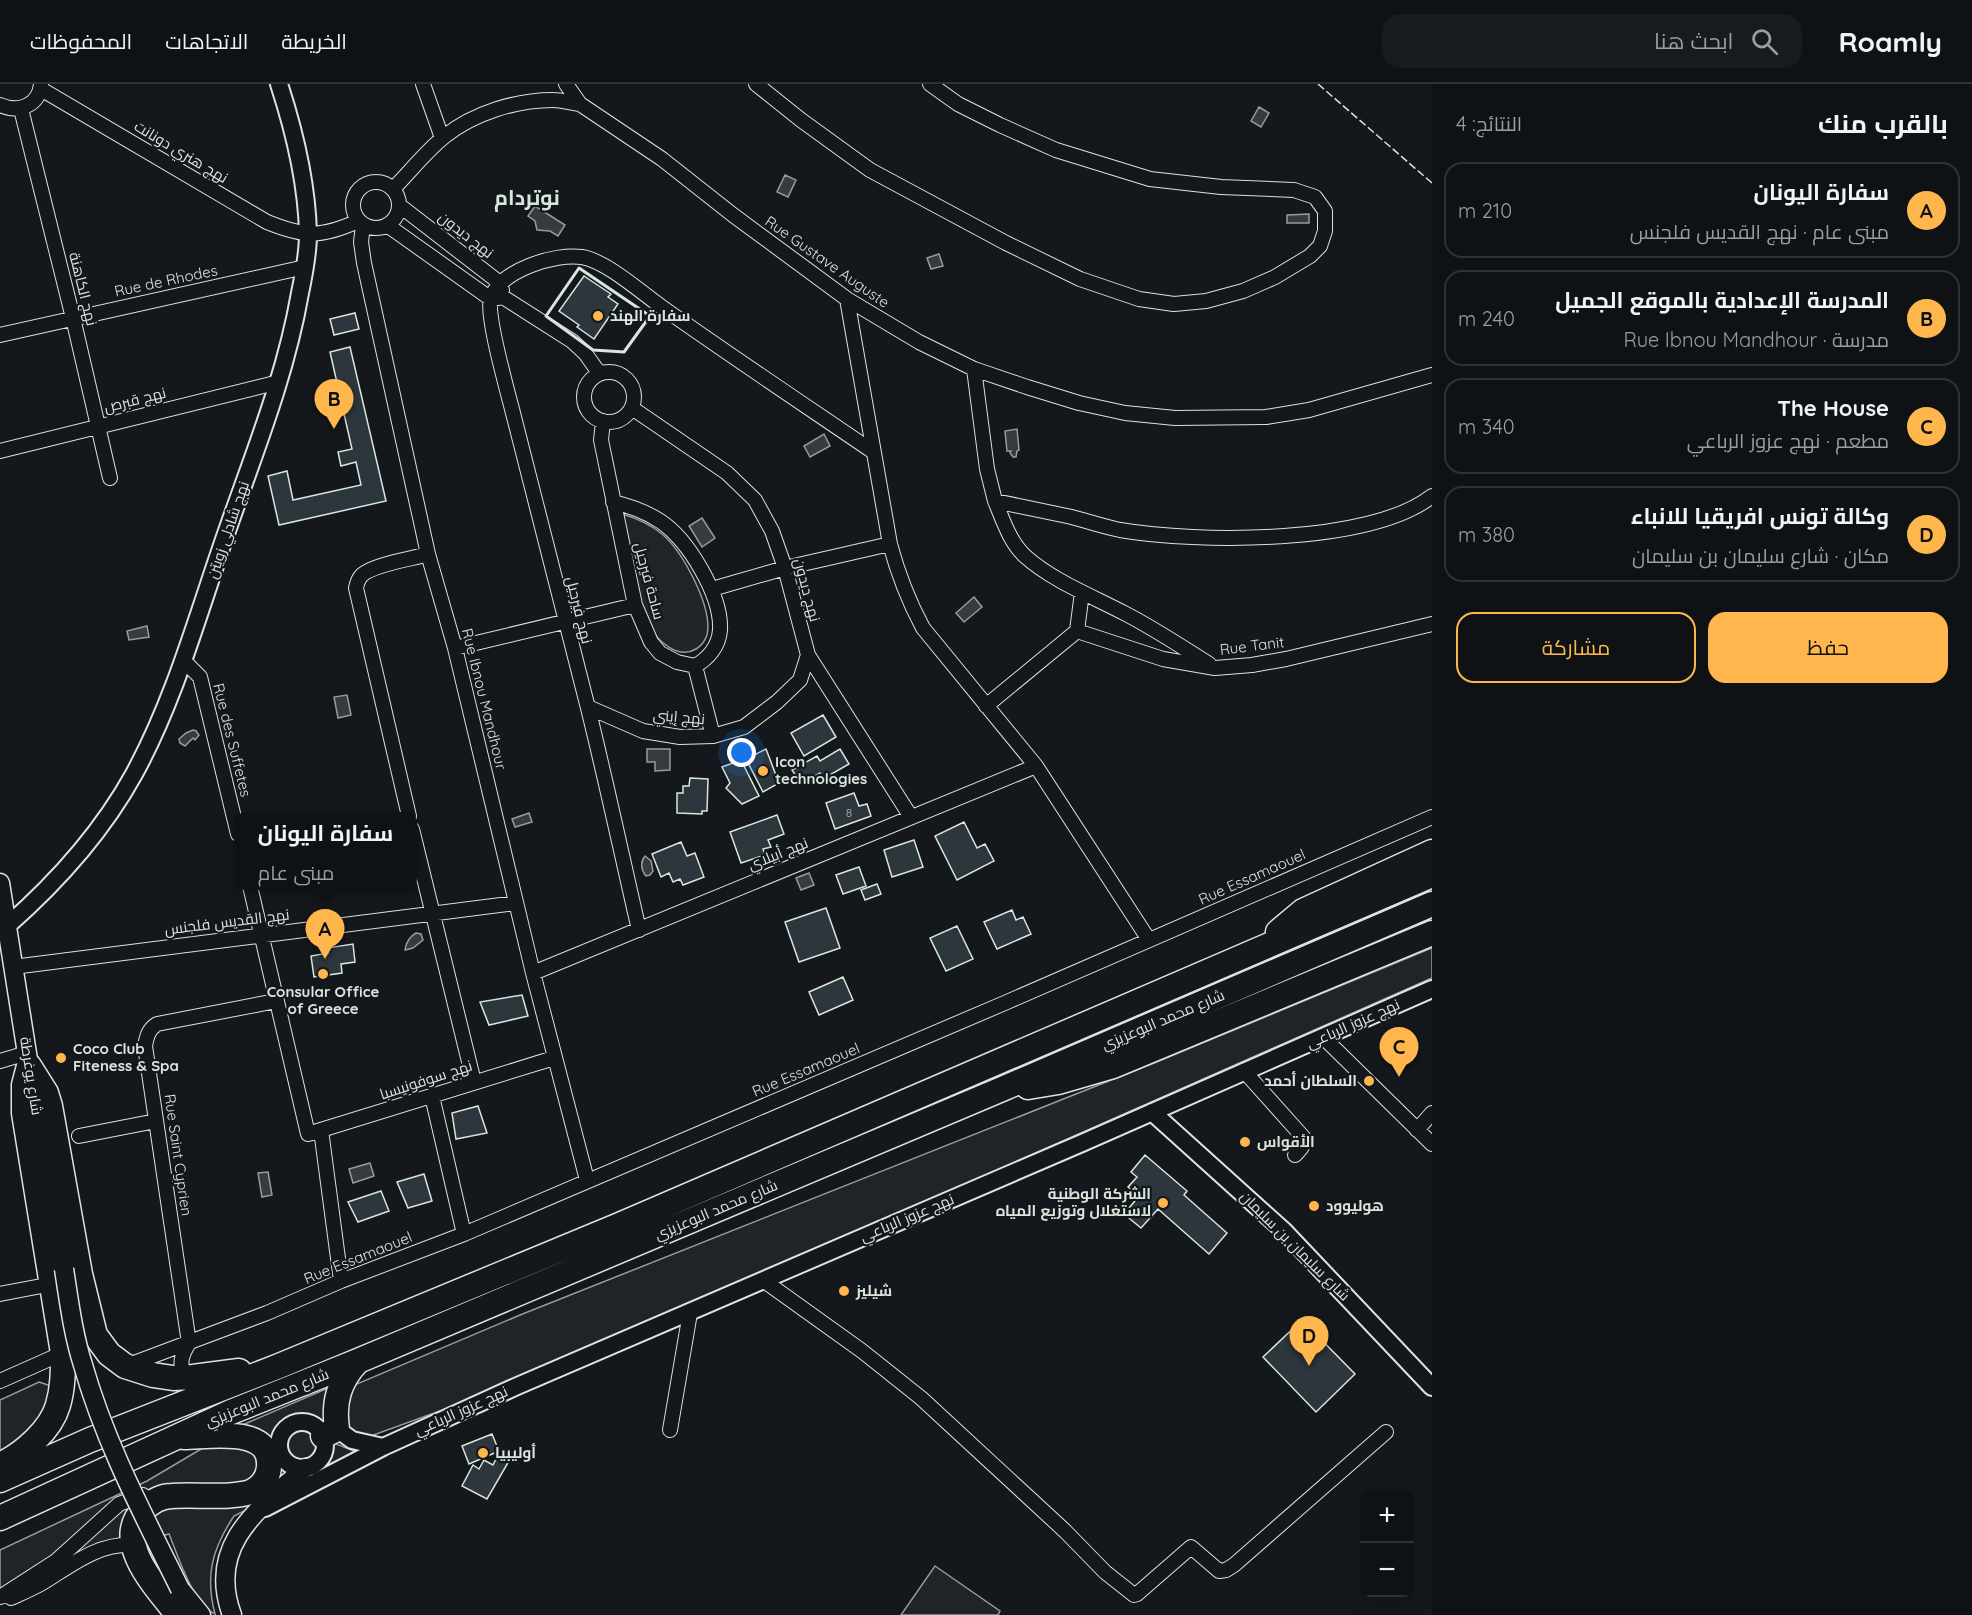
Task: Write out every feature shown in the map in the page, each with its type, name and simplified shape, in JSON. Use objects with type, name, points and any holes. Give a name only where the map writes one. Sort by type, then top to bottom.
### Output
[{"type":"highway","points":[[1256,950],[1303,911],[1432,852]]},
{"type":"highway","name":"شارع محمد البوعزيزي","points":[[0,1480],[90,1440],[279,1366],[617,1226],[1432,875]]},
{"type":"highway","name":"شارع محمد البوعزيزي","points":[[0,1518],[173,1437],[1002,1089],[1432,904]]},
{"type":"highway","points":[[1002,1089],[1058,1082],[1113,1066],[1432,933]]},
{"type":"highway","points":[[28,1060],[50,1106],[80,1274],[95,1335],[109,1354],[125,1366],[172,1378],[279,1366]]},
{"type":"highway","points":[[0,1465],[29,1445],[52,1418],[58,1406],[62,1384],[63,1353],[58,1277],[24,1113],[24,1085],[28,1060]]},
{"type":"highway","points":[[330,1432],[340,1387],[344,1378],[358,1361]]},
{"type":"highway","points":[[173,1437],[243,1436],[254,1439],[274,1454],[266,1478],[257,1489],[251,1492],[169,1496],[153,1502],[140,1513],[136,1521],[134,1545],[140,1563],[145,1573],[178,1615]]},
{"type":"main road","name":"شارع يوغرطة","points":[[0,883],[28,1060]]},
{"type":"main road","points":[[58,1277],[92,1396],[129,1485],[180,1589],[201,1615]]},
{"type":"main road","points":[[232,1615],[226,1597],[226,1586],[230,1554],[238,1533],[251,1516],[312,1464]]},
{"type":"street","name":"نهج شادلي زويتن","points":[[7,926],[60,875],[103,821],[134,774],[166,705],[183,660],[279,382],[296,319],[308,234],[300,164],[288,111],[279,84]]},
{"type":"street","points":[[423,84],[442,138]]},
{"type":"street","points":[[566,84],[580,104]]},
{"type":"street","points":[[756,84],[870,170],[1006,243],[1080,279],[1139,299],[1173,304],[1206,302],[1243,291],[1275,277],[1310,256],[1320,246],[1325,231],[1325,210],[1315,197],[1294,190],[1221,187],[1150,179],[1056,150],[958,104],[930,84]]},
{"type":"street","name":"نهج هنري دونانت","points":[[41,86],[267,222],[289,231],[308,234]]},
{"type":"street","points":[[0,105],[9,109],[21,109],[34,101],[41,86]]},
{"type":"street","points":[[393,189],[442,138],[460,124],[483,114],[519,104],[553,100],[580,104]]},
{"type":"street","name":"Rue Gustave Auguste","points":[[580,104],[662,159],[733,215],[847,299],[919,342],[974,369],[1078,403],[1125,413],[1175,418],[1266,417],[1309,410],[1432,375]]},
{"type":"street","name":"نهج الكاهنة","points":[[21,109],[110,478]]},
{"type":"street","points":[[373,181],[388,184],[393,189],[399,205],[398,213],[387,225],[371,228],[361,223],[352,207],[352,200],[360,187],[373,181]]},
{"type":"street","name":"نهج ديدون","points":[[399,205],[500,283]]},
{"type":"street","points":[[308,234],[334,232],[361,223]]},
{"type":"street","name":"Rue Ibnou Mandhour","points":[[361,223],[364,263],[428,554],[456,648],[533,973],[587,1180]]},
{"type":"street","points":[[387,225],[497,298],[572,340],[585,353],[599,373]]},
{"type":"street","points":[[497,298],[500,283],[546,259],[569,256],[585,257],[600,263],[872,451]]},
{"type":"street","name":"Rue de Rhodes","points":[[0,335],[305,267]]},
{"type":"street","name":"نهج فيرجيل","points":[[497,298],[490,311],[492,325],[588,707],[639,930]]},
{"type":"street","points":[[847,299],[890,544],[909,604],[923,628],[1036,766],[1149,940]]},
{"type":"street","points":[[974,369],[987,469],[995,501],[1015,545],[1025,556],[1082,592],[1127,614],[1215,668]]},
{"type":"street","points":[[612,372],[625,377],[634,391],[632,408],[620,420],[603,421],[591,415],[584,402],[586,385],[599,373],[612,372]]},
{"type":"street","name":"نهج قبرص","points":[[0,451],[279,382]]},
{"type":"street","name":"نهج ديدون","points":[[632,408],[728,473],[755,500],[772,531],[785,568],[808,655],[911,817]]},
{"type":"street","name":"ساحة فيرجيل","points":[[603,421],[601,440],[636,604],[651,642],[660,653],[677,662],[695,666]]},
{"type":"street","points":[[995,501],[1120,530],[1176,536],[1230,537],[1333,532],[1367,525],[1399,513],[1432,496]]},
{"type":"street","points":[[613,502],[640,510],[661,522],[679,539],[712,589],[720,629],[717,643],[705,661],[695,666],[713,736]]},
{"type":"street","points":[[712,589],[785,568],[890,544]]},
{"type":"street","points":[[408,812],[356,588],[363,574],[372,569],[428,554]]},
{"type":"street","points":[[986,706],[1077,632],[1082,592]]},
{"type":"street","points":[[456,648],[636,604]]},
{"type":"street","name":"Rue Tanit","points":[[1077,632],[1163,659],[1215,668],[1286,659],[1432,624]]},
{"type":"street","name":"نهج إيني","points":[[588,707],[643,730],[680,737],[713,736],[744,727],[777,702],[800,680],[808,655]]},
{"type":"street","name":"Rue des Suffetes","points":[[183,660],[200,677],[234,817]]},
{"type":"street","name":"نهج أبيلاي","points":[[533,973],[1036,766]]},
{"type":"street","name":"Rue Essamaouel","points":[[125,1366],[464,1234],[1432,817]]},
{"type":"street","points":[[417,848],[474,1082]]},
{"type":"street","points":[[251,890],[276,1001],[315,1132],[341,1281]]},
{"type":"street","name":"نهج القديس فلجنس","points":[[14,967],[516,903]]},
{"type":"street","name":"نهج عزوز الرباعي","points":[[251,1516],[376,1450],[515,1387],[1324,1038],[1432,989]]},
{"type":"street","name":"Rue Saint Cyprien","points":[[189,1343],[145,1046],[149,1030],[157,1024],[276,1001]]},
{"type":"street","points":[[1324,1038],[1432,1144]]},
{"type":"street","name":"نهج سوفونيسبا","points":[[315,1132],[554,1058]]},
{"type":"street","points":[[0,1061],[28,1060]]},
{"type":"street","points":[[1244,1071],[1303,1137],[1303,1147],[1295,1155]]},
{"type":"street","points":[[432,1096],[464,1234]]},
{"type":"street","name":"شارع سليمان بن سليمان","points":[[1152,1112],[1284,1231],[1432,1387]]},
{"type":"street","points":[[1417,1130],[1432,1113]]},
{"type":"street","points":[[79,1136],[156,1121]]},
{"type":"street","points":[[0,1294],[58,1277]]},
{"type":"street","points":[[763,1280],[862,1351],[917,1395],[1065,1531],[1105,1572],[1134,1595],[1191,1547],[1219,1571],[1234,1565],[1386,1432]]},
{"type":"street","points":[[670,1430],[690,1313]]},
{"type":"street","points":[[189,1343],[182,1354],[181,1365],[183,1372],[193,1377]]},
{"type":"street","points":[[0,1381],[63,1353]]},
{"type":"street","points":[[330,1432],[324,1449],[312,1464],[292,1466],[282,1457],[274,1454],[282,1433],[291,1425],[303,1422],[320,1431],[330,1432],[376,1450]]},
{"type":"street","name":"نهج عزوز الرباعي","points":[[312,1464],[376,1450]]},
{"type":"street","points":[[0,1600],[56,1561],[118,1504],[143,1496],[169,1496]]},
{"type":"street","points":[[0,1600],[43,1582],[92,1552],[122,1544],[134,1545]]},
{"type":"shaded area","points":[[1259,107],[1269,113],[1261,127],[1251,121]]},
{"type":"shaded area","points":[[785,175],[796,180],[788,197],[777,192]]},
{"type":"shaded area","points":[[535,206],[565,225],[558,236],[550,231],[537,230],[535,221],[528,216]]},
{"type":"shaded area","points":[[1309,214],[1309,223],[1287,223],[1287,215]]},
{"type":"shaded area","points":[[939,254],[943,266],[931,269],[927,258]]},
{"type":"shaded area","points":[[1017,429],[1019,450],[1016,457],[1013,457],[1011,451],[1007,451],[1005,431]]},
{"type":"shaded area","points":[[824,434],[830,446],[810,457],[804,446]]},
{"type":"shaded area","points":[[622,514],[653,527],[662,534],[687,566],[701,595],[708,623],[707,635],[696,649],[682,652],[669,647],[657,637],[649,625],[635,585]]},
{"type":"shaded area","points":[[702,518],[715,538],[702,547],[689,526]]},
{"type":"shaded area","points":[[974,597],[982,607],[964,622],[956,613]]},
{"type":"shaded area","points":[[147,626],[149,637],[129,640],[127,631]]},
{"type":"shaded area","points":[[347,695],[351,715],[338,718],[334,697]]},
{"type":"shaded area","points":[[193,730],[199,735],[195,740],[193,738],[185,746],[180,743],[179,739]]},
{"type":"shaded area","points":[[647,749],[670,749],[670,770],[655,771],[655,762],[647,762]]},
{"type":"shaded area","points":[[529,813],[532,822],[515,827],[512,819]]},
{"type":"shaded area","points":[[645,856],[651,861],[653,871],[646,876],[642,866]]},
{"type":"shaded area","points":[[809,873],[814,885],[801,890],[796,878]]},
{"type":"shaded area","points":[[416,933],[421,934],[423,940],[413,948],[405,950],[408,940]]},
{"type":"shaded area","points":[[1432,948],[1432,978],[506,1387],[368,1437],[348,1432],[340,1401],[352,1386],[520,1315],[1159,1061]]},
{"type":"shaded area","points":[[370,1163],[374,1176],[353,1183],[349,1169]]},
{"type":"shaded area","points":[[268,1172],[272,1195],[262,1197],[258,1173]]},
{"type":"shaded area","points":[[39,1382],[51,1386],[42,1419],[0,1457],[0,1400]]},
{"type":"shaded area","points":[[335,1385],[325,1409],[328,1427],[336,1444],[359,1453],[234,1516],[220,1540],[212,1563],[211,1587],[215,1614],[207,1609],[193,1590],[169,1534],[128,1545],[0,1599],[0,1550],[147,1481],[240,1426]]},
{"type":"shaded area","points":[[935,1566],[1000,1611],[998,1615],[901,1615]]},
{"type":"building","points":[[584,276],[611,294],[608,297],[618,304],[594,339],[559,311]]},
{"type":"building","points":[[355,313],[359,329],[334,335],[330,319]]},
{"type":"building","points":[[350,347],[386,501],[279,525],[268,476],[287,471],[293,500],[361,485],[356,462],[341,466],[338,452],[352,449],[330,352]]},
{"type":"building","points":[[823,715],[836,737],[804,756],[791,733]]},
{"type":"building","name":"Icon technologies","points":[[766,749],[779,783],[763,792],[746,759]]},
{"type":"building","points":[[840,749],[849,764],[823,779],[820,773],[801,784],[792,770],[817,756],[820,761]]},
{"type":"building","points":[[741,760],[759,796],[742,804],[726,788],[730,783],[722,767]]},
{"type":"building","points":[[690,778],[708,779],[707,811],[702,811],[702,814],[677,813],[677,793],[683,793],[683,786],[689,786]]},
{"type":"building","points":[[854,793],[859,806],[867,804],[871,816],[835,829],[826,803]]},
{"type":"building","points":[[777,815],[784,834],[768,840],[771,847],[763,849],[765,855],[741,863],[730,832]]},
{"type":"building","points":[[964,822],[977,848],[985,844],[994,861],[957,880],[935,836]]},
{"type":"building","points":[[914,840],[923,867],[892,877],[884,850]]},
{"type":"building","points":[[681,842],[687,856],[695,853],[704,877],[683,885],[680,879],[673,882],[669,873],[661,877],[652,854]]},
{"type":"building","points":[[859,867],[866,886],[843,894],[836,875]]},
{"type":"building","points":[[877,884],[881,894],[865,900],[861,890]]},
{"type":"building","points":[[826,908],[840,948],[799,962],[785,922]]},
{"type":"building","points":[[1012,910],[1016,920],[1023,917],[1031,934],[997,949],[984,922]]},
{"type":"building","points":[[957,926],[973,959],[946,971],[930,938]]},
{"type":"building","points":[[353,944],[355,962],[341,964],[342,973],[314,977],[311,956],[328,953],[327,948]]},
{"type":"building","points":[[843,977],[853,1000],[819,1015],[809,992]]},
{"type":"building","points":[[522,995],[528,1016],[489,1025],[480,1002]]},
{"type":"building","points":[[478,1106],[487,1133],[456,1139],[452,1113]]},
{"type":"building","name":"الشركة الوطنية لاستغلال وتوزيع المياه","points":[[1145,1155],[1187,1191],[1184,1195],[1227,1233],[1209,1254],[1158,1209],[1141,1228],[1124,1214],[1139,1196],[1128,1187],[1137,1177],[1131,1172]]},
{"type":"building","points":[[424,1174],[432,1201],[408,1208],[397,1182]]},
{"type":"building","points":[[381,1191],[389,1211],[358,1222],[348,1202]]},
{"type":"building","points":[[1302,1320],[1355,1374],[1316,1412],[1263,1357]]},
{"type":"building","points":[[492,1434],[499,1451],[469,1464],[462,1446]]},
{"type":"building","points":[[498,1455],[509,1461],[487,1499],[462,1486],[473,1465],[479,1469],[484,1460],[493,1465]]},
{"type":"fence","points":[[1318,84],[1432,183]]},
{"type":"wall","points":[[579,268],[650,316],[624,352],[593,350],[546,316],[579,268]]},
{"type":"place","name":"سفارة الهند","points":[[598,316]]},
{"type":"place","name":"المدرسة الإعدادية بالموقع الجميل","points":[[334,429]]},
{"type":"place","name":"Icon technologies","points":[[763,771]]},
{"type":"place","name":"سفارة اليونان","points":[[325,959]]},
{"type":"place","name":"Consular Office of Greece","points":[[323,974]]},
{"type":"place","name":"Coco Club Fiteness & Spa","points":[[61,1058]]},
{"type":"place","name":"The House","points":[[1399,1077]]},
{"type":"place","name":"السلطان أحمد","points":[[1369,1081]]},
{"type":"place","name":"الأقواس","points":[[1245,1142]]},
{"type":"place","name":"الشركة الوطنية لاستغلال وتوزيع المياه","points":[[1163,1203]]},
{"type":"place","name":"هوليوود","points":[[1314,1206]]},
{"type":"place","name":"شيليز","points":[[844,1291]]},
{"type":"place","name":"وكالة تونس افريقيا للانباء","points":[[1309,1366]]},
{"type":"place","name":"أوليبيا","points":[[483,1453]]},
{"type":"district","name":"نوتردام","points":[[527,198]]}]
